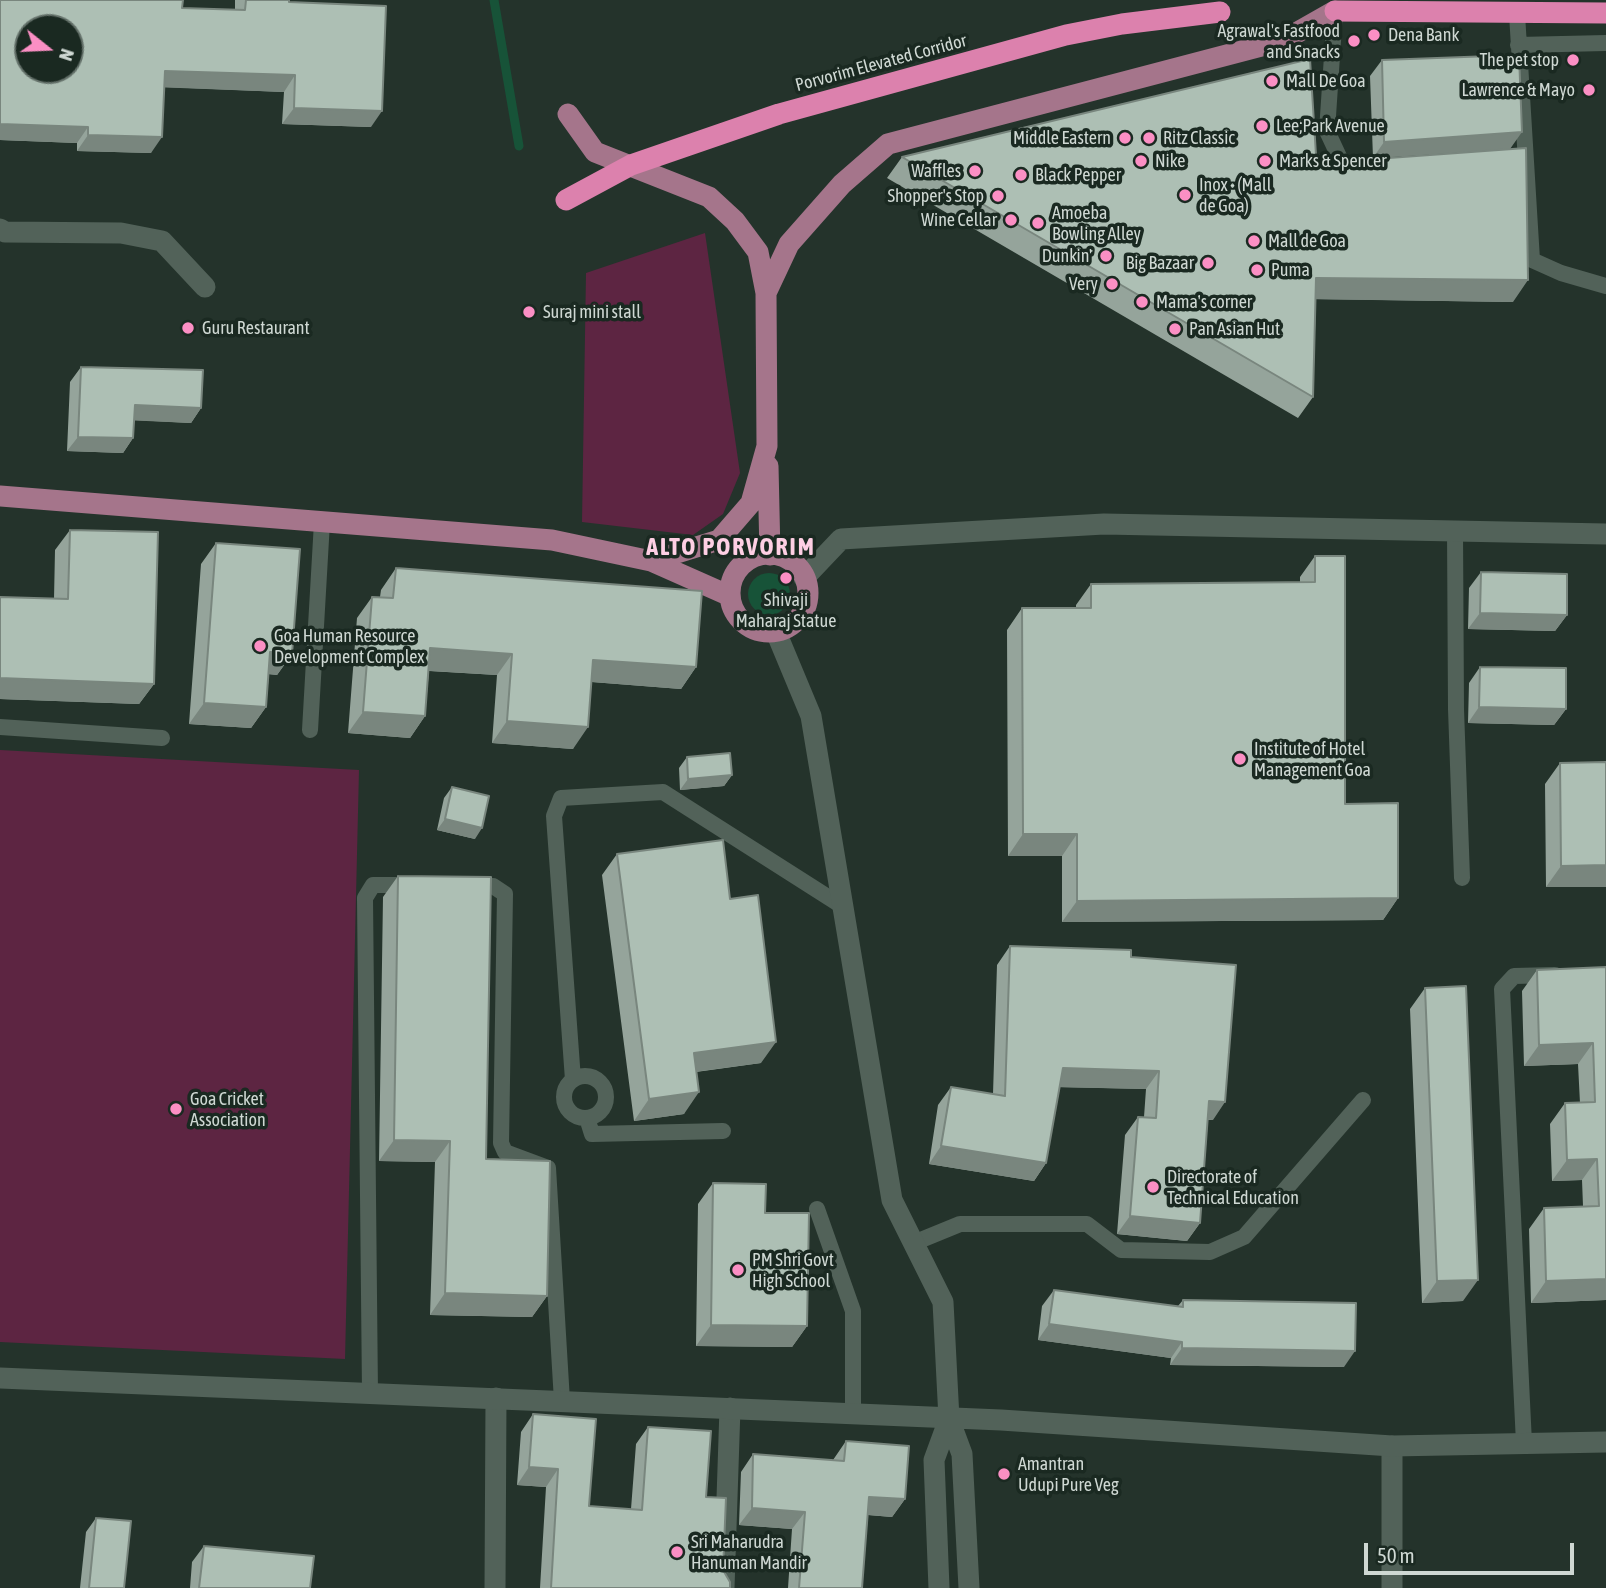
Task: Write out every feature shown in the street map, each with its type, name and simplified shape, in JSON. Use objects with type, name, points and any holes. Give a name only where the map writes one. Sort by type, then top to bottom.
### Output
[{"type":"highway","points":[[1335,11],[1606,13]]},
{"type":"highway","name":"Porvorim Elevated Corridor","points":[[566,200],[631,165],[779,114],[1066,35],[1122,24],[1220,12]]},
{"type":"main road","points":[[766,293],[789,244],[842,184],[888,145],[1284,40],[1335,11]]},
{"type":"main road","points":[[568,114],[595,152],[709,197],[735,221],[758,252],[766,293],[770,555]]},
{"type":"main road","points":[[651,561],[719,540],[751,503],[767,446]]},
{"type":"main road","points":[[0,496],[552,540],[651,561],[730,596]]},
{"type":"main road","points":[[770,555],[791,562],[804,578],[807,601],[803,612],[787,628],[776,632],[751,628],[740,620],[730,596],[731,583],[746,562],[770,555]]},
{"type":"street","points":[[0,229],[5,232],[121,233],[162,241],[205,287]]},
{"type":"street","points":[[804,578],[841,539],[1104,524],[1606,534]]},
{"type":"street","points":[[776,632],[811,716],[892,1200],[916,1242],[943,1302],[948,1419],[962,1454],[969,1588]]},
{"type":"street","points":[[0,1378],[853,1413],[1392,1446],[1606,1442]]},
{"type":"street","points":[[495,1588],[496,1398]]},
{"type":"street","points":[[724,1588],[730,1408]]},
{"type":"street","points":[[939,1588],[934,1460],[948,1419]]},
{"type":"street","points":[[1392,1446],[1392,1588]]},
{"type":"lane","points":[[1335,11],[1327,131],[1341,161],[1359,170],[1369,170]]},
{"type":"lane","points":[[1517,14],[1519,159],[1532,260],[1561,273],[1606,286]]},
{"type":"lane","points":[[1518,45],[1606,43]]},
{"type":"lane","points":[[310,730],[323,522]]},
{"type":"lane","points":[[1455,530],[1456,709],[1462,877]]},
{"type":"lane","points":[[0,727],[162,738]]},
{"type":"lane","points":[[573,1080],[593,1077],[606,1093],[600,1112],[587,1118],[574,1115],[565,1105],[565,1091],[573,1080],[554,816],[561,798],[663,792],[842,906]]},
{"type":"lane","points":[[370,1393],[365,898],[373,885],[426,886]]},
{"type":"lane","points":[[453,886],[493,886],[505,894],[501,1143],[505,1152],[548,1168],[562,1401]]},
{"type":"lane","points":[[1524,1443],[1502,989],[1514,976],[1567,974]]},
{"type":"lane","points":[[916,1242],[960,1224],[1087,1224],[1121,1251],[1210,1252],[1244,1237],[1363,1100]]},
{"type":"lane","points":[[587,1118],[592,1134],[723,1131]]},
{"type":"lane","points":[[817,1209],[853,1311],[853,1413]]},
{"type":"shaded area","points":[[705,233],[740,473],[723,514],[693,535],[582,522],[586,273]]},
{"type":"shaded area","points":[[769,573],[784,579],[790,594],[784,609],[769,615],[754,609],[748,594],[754,579]]},
{"type":"shaded area","name":"Goa Cricket Association","points":[[0,750],[359,770],[345,1359],[0,1342]]},
{"type":"building","points":[[0,0],[183,0],[182,8],[245,10],[246,0],[386,6],[382,111],[294,108],[295,75],[165,71],[162,137],[88,135],[88,127],[0,124]]},
{"type":"building","points":[[1519,55],[1522,132],[1384,142],[1382,60]]},
{"type":"building","name":"Mall de Goa","points":[[1310,59],[1316,155],[1375,159],[1526,148],[1528,280],[1316,278],[1313,397],[902,157]]},
{"type":"building","points":[[81,367],[203,370],[201,408],[135,405],[133,438],[78,437]]},
{"type":"building","points":[[70,530],[158,532],[154,684],[0,678],[0,597],[68,599]]},
{"type":"building","points":[[216,543],[300,549],[292,654],[270,652],[266,707],[204,703]]},
{"type":"building","points":[[1315,556],[1345,556],[1345,804],[1398,803],[1398,898],[1077,901],[1077,834],[1023,834],[1022,608],[1091,608],[1091,584],[1315,582]]},
{"type":"building","points":[[396,568],[702,591],[696,667],[593,660],[588,727],[507,721],[512,654],[430,648],[425,716],[363,712],[372,597],[393,598]]},
{"type":"building","points":[[1481,572],[1567,574],[1567,615],[1480,613]]},
{"type":"building","points":[[1480,667],[1566,668],[1566,709],[1479,707]]},
{"type":"building","points":[[730,753],[732,775],[688,779],[687,757]]},
{"type":"building","points":[[1606,762],[1606,865],[1561,866],[1560,763]]},
{"type":"building","points":[[452,787],[489,796],[482,828],[445,819]]},
{"type":"building","points":[[723,840],[730,899],[758,895],[776,1042],[694,1053],[699,1092],[649,1099],[617,854]]},
{"type":"building","points":[[398,876],[491,877],[486,1159],[550,1161],[547,1296],[445,1293],[450,1141],[394,1140]]},
{"type":"building","points":[[1010,946],[1131,950],[1131,957],[1236,965],[1225,1102],[1209,1101],[1200,1223],[1130,1216],[1138,1117],[1156,1118],[1159,1071],[1063,1068],[1046,1163],[941,1146],[951,1087],[1005,1096]]},
{"type":"building","points":[[1606,967],[1606,1279],[1546,1281],[1544,1208],[1599,1206],[1597,1159],[1567,1160],[1565,1103],[1595,1102],[1593,1043],[1539,1045],[1537,970]]},
{"type":"building","points":[[1466,986],[1478,1280],[1437,1281],[1425,988]]},
{"type":"building","points":[[713,1183],[766,1184],[765,1213],[809,1213],[807,1326],[711,1325]]},
{"type":"building","points":[[1054,1290],[1183,1307],[1183,1300],[1356,1303],[1355,1351],[1182,1348],[1182,1342],[1049,1324]]},
{"type":"building","points":[[533,1414],[596,1419],[589,1506],[642,1510],[648,1427],[711,1431],[706,1497],[726,1498],[723,1570],[730,1582],[730,1588],[551,1588],[558,1469],[529,1467]]},
{"type":"building","points":[[846,1441],[909,1446],[905,1499],[869,1497],[862,1588],[799,1588],[805,1512],[752,1508],[753,1454],[844,1461]]},
{"type":"building","points":[[96,1518],[131,1521],[124,1588],[89,1588]]},
{"type":"building","points":[[204,1546],[314,1556],[310,1588],[199,1588]]},
{"type":"waterway","points":[[494,0],[519,146]]},
{"type":"place","name":"Dena Bank","points":[[1374,35]]},
{"type":"place","name":"Agrawal's Fastfood and Snacks","points":[[1354,41]]},
{"type":"place","name":"The pet stop","points":[[1573,60]]},
{"type":"place","name":"Mall De Goa","points":[[1272,81]]},
{"type":"place","name":"Lawrence & Mayo","points":[[1589,90]]},
{"type":"place","name":"Lee;Park Avenue","points":[[1262,126]]},
{"type":"place","name":"Middle Eastern","points":[[1125,138]]},
{"type":"place","name":"Ritz Classic","points":[[1149,138]]},
{"type":"place","name":"Nike","points":[[1141,161]]},
{"type":"place","name":"Marks & Spencer","points":[[1265,161]]},
{"type":"place","name":"Waffles","points":[[975,171]]},
{"type":"place","name":"Black Pepper","points":[[1021,175]]},
{"type":"place","name":"Inox - (Mall de Goa)","points":[[1185,195]]},
{"type":"place","name":"Shopper's Stop","points":[[998,196]]},
{"type":"place","name":"Wine Cellar","points":[[1011,220]]},
{"type":"place","name":"Amoeba Bowling Alley","points":[[1038,223]]},
{"type":"place","name":"Mall de Goa","points":[[1254,241]]},
{"type":"place","name":"Dunkin'","points":[[1106,256]]},
{"type":"place","name":"Big Bazaar","points":[[1208,263]]},
{"type":"place","name":"Puma","points":[[1257,270]]},
{"type":"place","name":"Very","points":[[1112,284]]},
{"type":"place","name":"Mama's corner","points":[[1142,302]]},
{"type":"place","name":"Suraj mini stall","points":[[529,312]]},
{"type":"place","name":"Guru Restaurant","points":[[188,328]]},
{"type":"place","name":"Pan Asian Hut","points":[[1175,329]]},
{"type":"place","name":"Shivaji Maharaj Statue","points":[[786,578]]},
{"type":"place","name":"Goa Human Resource Development Complex","points":[[260,646]]},
{"type":"place","name":"Institute of Hotel Management Goa","points":[[1240,759]]},
{"type":"place","name":"Goa Cricket Association","points":[[176,1109]]},
{"type":"place","name":"Directorate of Technical Education","points":[[1153,1187]]},
{"type":"place","name":"PM Shri Govt High School","points":[[738,1270]]},
{"type":"place","name":"Amantran Udupi Pure Veg","points":[[1004,1474]]},
{"type":"place","name":"Sri Maharudra Hanuman Mandir","points":[[677,1552]]},
{"type":"district","name":"ALTO PORVORIM","points":[[731,547]]}]
